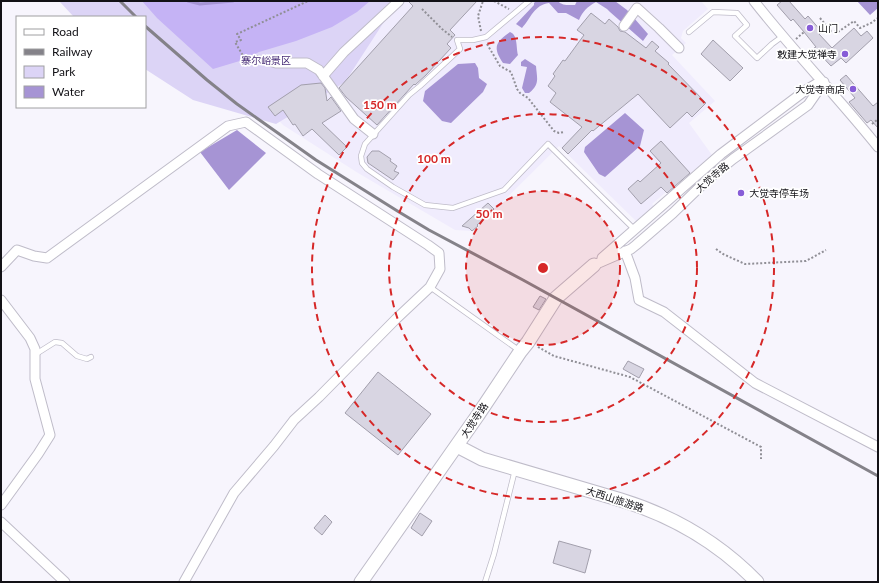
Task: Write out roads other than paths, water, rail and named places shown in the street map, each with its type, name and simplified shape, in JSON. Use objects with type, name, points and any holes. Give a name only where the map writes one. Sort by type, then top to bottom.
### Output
[{"type":"street","points":[[323,76],[344,52],[399,1]]},
{"type":"street","points":[[754,1],[878,146]]},
{"type":"street","points":[[624,26],[639,5],[679,48]]},
{"type":"street","points":[[270,61],[276,63],[307,63],[319,70],[354,119],[374,134]]},
{"type":"street","name":"大觉寺路","points":[[361,582],[457,446],[556,298],[721,154],[801,94],[816,84],[824,82]]},
{"type":"street","name":"大觉寺路","points":[[594,265],[636,245],[673,213],[706,181],[728,163],[808,105],[824,82]]},
{"type":"street","points":[[1,268],[17,250],[34,256],[47,258],[228,126],[246,122],[318,174],[439,253],[440,269],[430,287],[294,420],[234,493],[184,582]]},
{"type":"street","points":[[625,251],[635,278],[639,300],[664,312],[755,383],[878,447]]},
{"type":"street","points":[[1,300],[30,338],[35,349],[35,379],[50,435],[1,505]]},
{"type":"street","name":"大西山旅游路","points":[[457,446],[482,458],[628,502],[676,521],[720,549],[757,582]]},
{"type":"street","points":[[1,522],[66,582]]},
{"type":"lane","points":[[529,1],[484,38],[457,40],[460,49],[409,95],[365,144],[361,156],[362,163],[366,169],[393,187],[425,205],[438,208],[453,208],[504,190],[548,144],[634,229]]},
{"type":"lane","points":[[689,32],[713,12],[737,13],[747,25],[735,36],[757,58],[783,36]]},
{"type":"lane","points":[[430,287],[524,347]]},
{"type":"lane","points":[[36,354],[55,342],[62,343],[77,356],[87,359],[91,357]]},
{"type":"lane","points":[[485,582],[494,554],[515,469]]},
{"type":"water","points":[[536,1],[558,1],[564,4],[575,5],[577,1],[615,1],[627,10],[648,34],[643,41],[607,9],[596,2],[582,14],[579,20],[566,13],[558,13],[549,3],[536,9],[522,28],[516,24]]},
{"type":"water","points":[[857,1],[878,1],[878,8],[870,15]]},
{"type":"water","points":[[510,32],[516,38],[518,55],[510,64],[503,63],[497,53],[497,45],[501,39]]},
{"type":"water","points":[[525,59],[536,66],[536,84],[529,93],[525,93],[522,88],[527,67],[521,66],[521,62]]},
{"type":"water","points":[[475,63],[478,68],[479,78],[487,84],[483,92],[451,123],[442,121],[423,101],[425,91],[458,64]]},
{"type":"water","points":[[625,113],[644,130],[640,146],[605,177],[599,174],[584,152],[585,147]]},
{"type":"water","points":[[237,130],[266,153],[229,190],[200,152]]},
{"type":"waterway","points":[[188,1],[200,4],[233,1]]},
{"type":"railway","points":[[120,1],[135,16]]},
{"type":"railway","points":[[146,27],[237,104],[316,160],[399,212],[429,230],[523,280],[878,476]]},
{"type":"place","name":"山门","points":[[810,28]]},
{"type":"place","name":"敕建大觉禅寺","points":[[845,54]]},
{"type":"place","name":"大觉寺商店","points":[[853,89]]},
{"type":"place","name":"大觉寺停车场","points":[[741,193]]},
{"type":"park label","name":"寨尔峪景区","points":[[266,60]]}]
